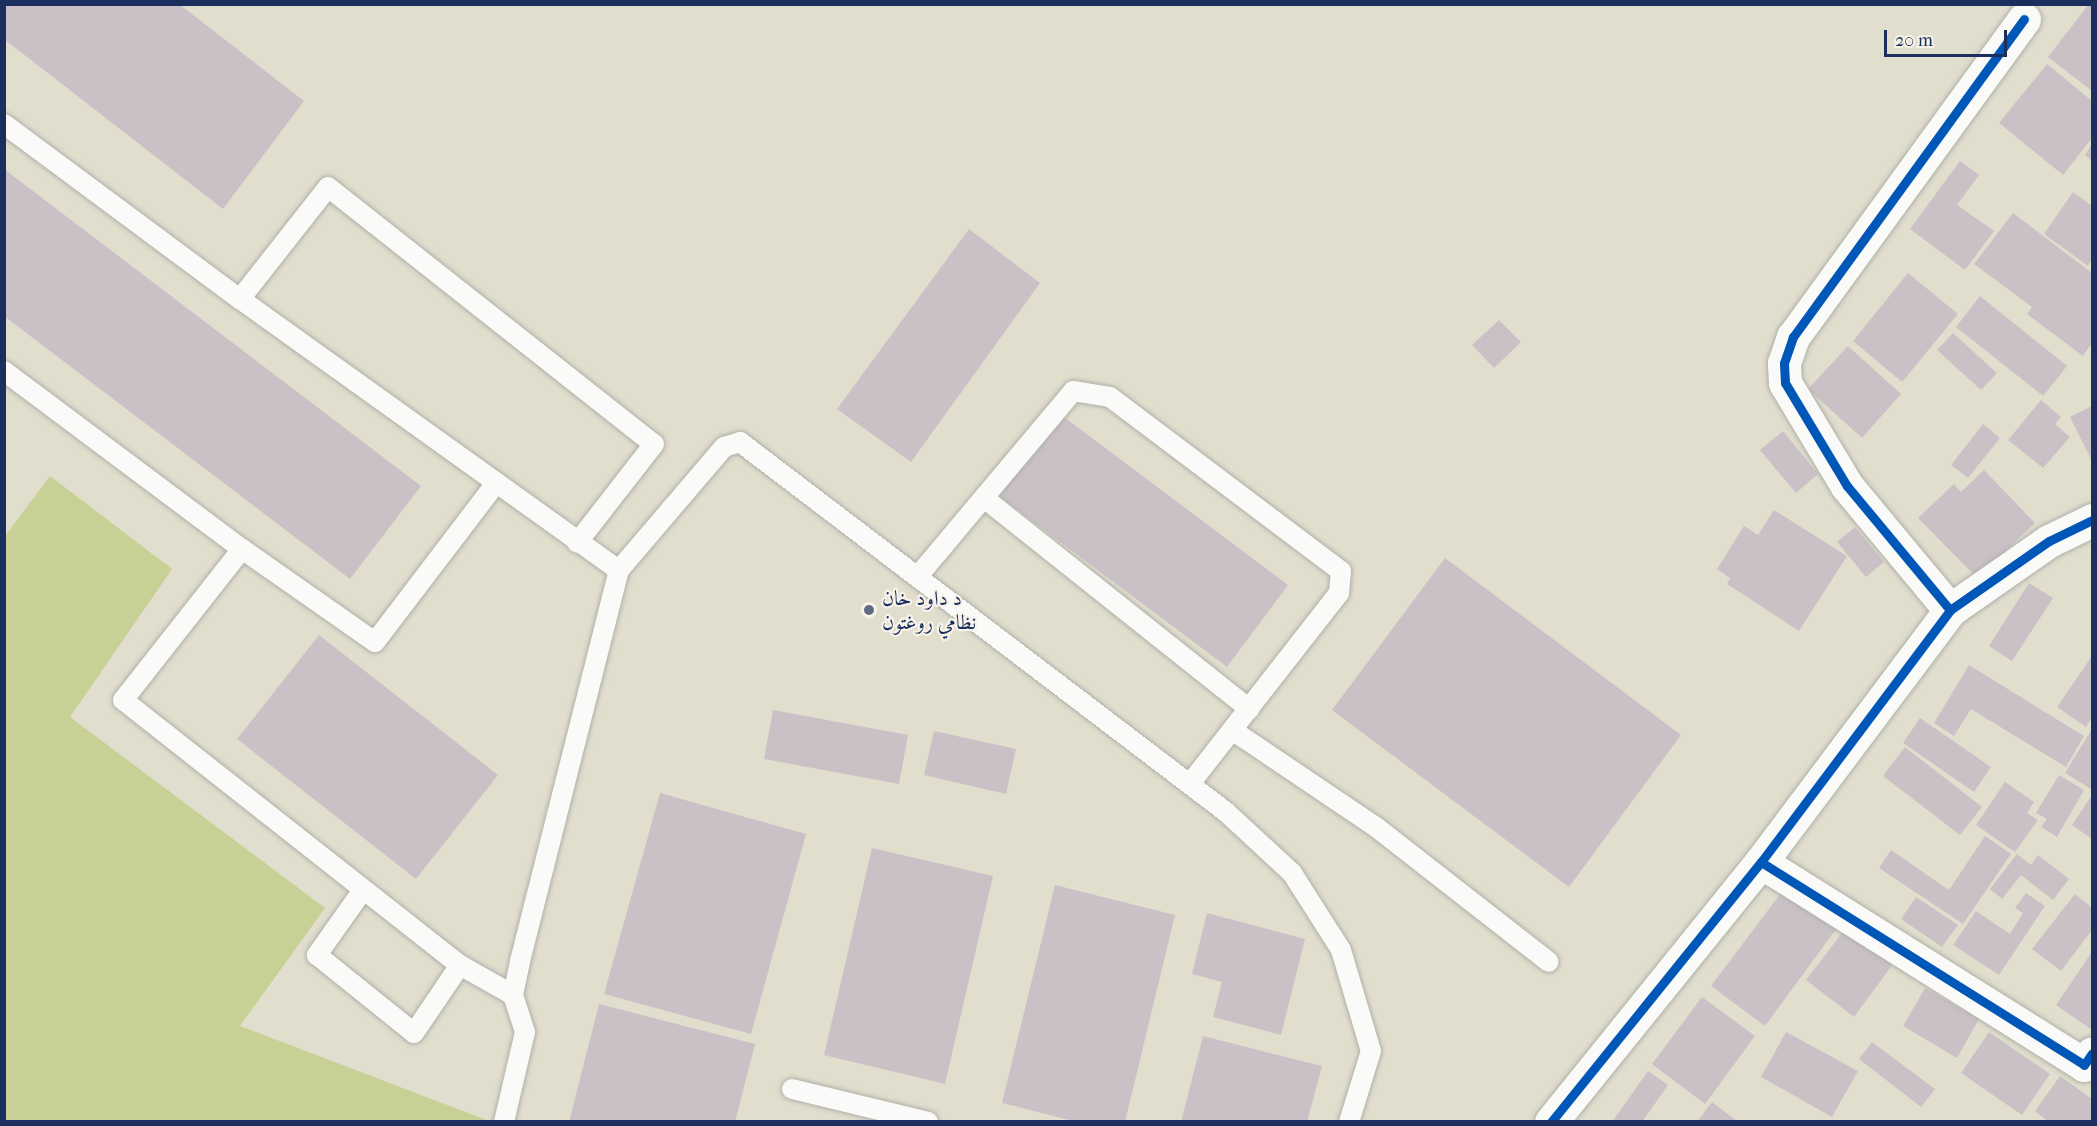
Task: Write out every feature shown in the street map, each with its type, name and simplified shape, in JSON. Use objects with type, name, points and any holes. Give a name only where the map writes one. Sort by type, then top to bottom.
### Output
[{"type":"street","points":[[1950,610],[1847,486],[1785,383],[1784,363],[1793,337],[2024,19]]},
{"type":"street","points":[[1551,1122],[1761,862],[1950,610],[2049,541],[2092,520]]},
{"type":"street","points":[[1761,862],[2084,1065],[2092,1053]]},
{"type":"lane","points":[[4,124],[577,543],[619,570]]},
{"type":"lane","points":[[240,298],[328,188],[654,444],[577,543]]},
{"type":"lane","points":[[4,371],[242,549],[375,642],[496,483]]},
{"type":"lane","points":[[918,576],[1073,391],[1110,397],[1341,571],[1339,593],[1190,784]]},
{"type":"lane","points":[[504,1122],[525,1032],[513,995],[619,570],[724,447],[740,442],[1190,784],[1292,873],[1341,950],[1371,1052],[1349,1122]]},
{"type":"lane","points":[[984,498],[1249,709]]},
{"type":"lane","points":[[242,549],[123,700],[460,964],[513,995]]},
{"type":"lane","points":[[1232,730],[1376,827],[1549,962]]},
{"type":"lane","points":[[363,890],[317,955],[414,1034],[460,964]]},
{"type":"lane","points":[[792,1089],[928,1122]]},
{"type":"green space","points":[[50,476],[172,569],[70,717],[325,908],[240,1026],[489,1121],[5,1121],[5,536]]},
{"type":"building","points":[[4,4],[179,4],[304,101],[223,209],[4,39]]},
{"type":"building","points":[[2089,4],[2092,5],[2092,91],[2048,57]]},
{"type":"building","points":[[2047,64],[2092,101],[2092,138],[2063,175],[1999,123]]},
{"type":"building","points":[[2092,144],[2092,161],[2085,155]]},
{"type":"building","points":[[1960,161],[1979,175],[1957,205],[1994,231],[1965,270],[1910,229]]},
{"type":"building","points":[[4,169],[421,486],[350,579],[4,316]]},
{"type":"building","points":[[2073,192],[2092,206],[2092,259],[2088,266],[2044,234]]},
{"type":"building","points":[[2013,213],[2092,273],[2092,343],[2083,356],[2027,314],[2032,307],[1974,264]]},
{"type":"building","points":[[969,229],[1040,283],[911,462],[837,409]]},
{"type":"building","points":[[1908,273],[1958,314],[1902,382],[1853,341]]},
{"type":"building","points":[[1980,296],[2067,366],[2043,396],[1956,327]]},
{"type":"building","points":[[1499,320],[1521,342],[1494,368],[1472,345]]},
{"type":"building","points":[[1953,333],[1997,373],[1981,390],[1937,350]]},
{"type":"building","points":[[1848,346],[1901,394],[1862,438],[1808,389]]},
{"type":"building","points":[[2041,400],[2061,417],[2055,424],[2070,437],[2043,468],[2008,440]]},
{"type":"building","points":[[2092,406],[2092,461],[2070,417]]},
{"type":"building","points":[[1060,414],[1288,585],[1227,667],[999,496]]},
{"type":"building","points":[[1983,424],[2000,438],[1968,478],[1951,465]]},
{"type":"building","points":[[1783,431],[1818,474],[1796,493],[1760,450]]},
{"type":"building","points":[[1984,470],[2035,523],[1977,578],[1918,518],[1954,484],[1961,492]]},
{"type":"building","points":[[1774,510],[1847,556],[1799,631],[1727,584],[1730,578],[1717,569],[1744,526],[1758,535]]},
{"type":"building","points":[[1855,527],[1884,562],[1866,577],[1837,542]]},
{"type":"building","points":[[1445,558],[1681,735],[1569,887],[1332,710]]},
{"type":"building","points":[[2029,583],[2053,598],[2012,661],[1989,646]]},
{"type":"building","points":[[319,635],[498,775],[416,879],[237,739]]},
{"type":"building","points":[[2092,656],[2092,717],[2086,727],[2057,707]]},
{"type":"building","points":[[1969,665],[2084,736],[2066,767],[1971,709],[1954,736],[1934,723]]},
{"type":"building","points":[[773,710],[908,735],[899,784],[764,759]]},
{"type":"building","points":[[1920,718],[1991,767],[1974,792],[1903,743]]},
{"type":"building","points":[[2092,729],[2092,787],[2091,789],[2065,773]]},
{"type":"building","points":[[934,731],[1016,749],[1006,794],[924,775]]},
{"type":"building","points":[[1905,747],[1982,807],[1960,835],[1883,776]]},
{"type":"building","points":[[2059,775],[2084,790],[2057,837],[2041,827],[2047,819],[2036,813]]},
{"type":"building","points":[[2005,782],[2034,802],[2027,813],[2038,820],[2015,852],[1976,825]]},
{"type":"building","points":[[660,793],[806,834],[751,1034],[604,994]]},
{"type":"building","points":[[2092,795],[2092,839],[2072,825]]},
{"type":"building","points":[[1985,836],[2011,854],[1963,924],[1879,868],[1891,850],[1949,890]]},
{"type":"building","points":[[872,848],[993,876],[945,1084],[824,1055]]},
{"type":"building","points":[[2017,854],[2031,865],[2038,855],[2069,879],[2053,900],[2021,875],[2002,899],[1990,889]]},
{"type":"building","points":[[1055,885],[1175,915],[1125,1122],[1077,1122],[1002,1103]]},
{"type":"building","points":[[1784,889],[1837,928],[1765,1026],[1711,986]]},
{"type":"building","points":[[2026,893],[2045,906],[1999,975],[1953,945],[1976,911],[2010,934],[2023,913],[2015,908]]},
{"type":"building","points":[[2075,894],[2092,908],[2092,930],[2061,971],[2032,949]]},
{"type":"building","points":[[1916,897],[1958,925],[1942,947],[1901,919]]},
{"type":"building","points":[[1207,913],[1305,939],[1281,1035],[1213,1017],[1222,982],[1192,974]]},
{"type":"building","points":[[1845,929],[1893,964],[1854,1017],[1806,980]]},
{"type":"building","points":[[2092,952],[2092,1030],[2056,1005]]},
{"type":"building","points":[[1925,988],[1979,1019],[1957,1058],[1903,1026]]},
{"type":"building","points":[[1702,997],[1755,1036],[1705,1104],[1652,1064]]},
{"type":"building","points":[[599,1004],[755,1044],[735,1122],[569,1122]]},
{"type":"building","points":[[1786,1032],[1858,1071],[1832,1117],[1761,1077]]},
{"type":"building","points":[[1989,1032],[2050,1074],[2022,1115],[1961,1073]]},
{"type":"building","points":[[1203,1036],[1322,1066],[1307,1122],[1181,1122]]},
{"type":"building","points":[[1872,1042],[1935,1089],[1921,1107],[1859,1059]]},
{"type":"building","points":[[1648,1071],[1668,1085],[1642,1122],[1612,1122]]},
{"type":"building","points":[[2060,1076],[2092,1099],[2091,1122],[2049,1122],[2035,1111]]},
{"type":"building","points":[[1712,1102],[1738,1122],[1697,1122]]},
{"type":"cycle path","points":[[1950,610],[1847,486],[1785,383],[1784,363],[1793,337],[2024,19]]},
{"type":"cycle path","points":[[1551,1122],[1761,862],[1950,610],[2049,541],[2092,520]]},
{"type":"cycle path","points":[[1761,862],[2084,1065],[2092,1053]]},
{"type":"place","name":"د داود خان نظامي روغتون","points":[[869,610]]}]
